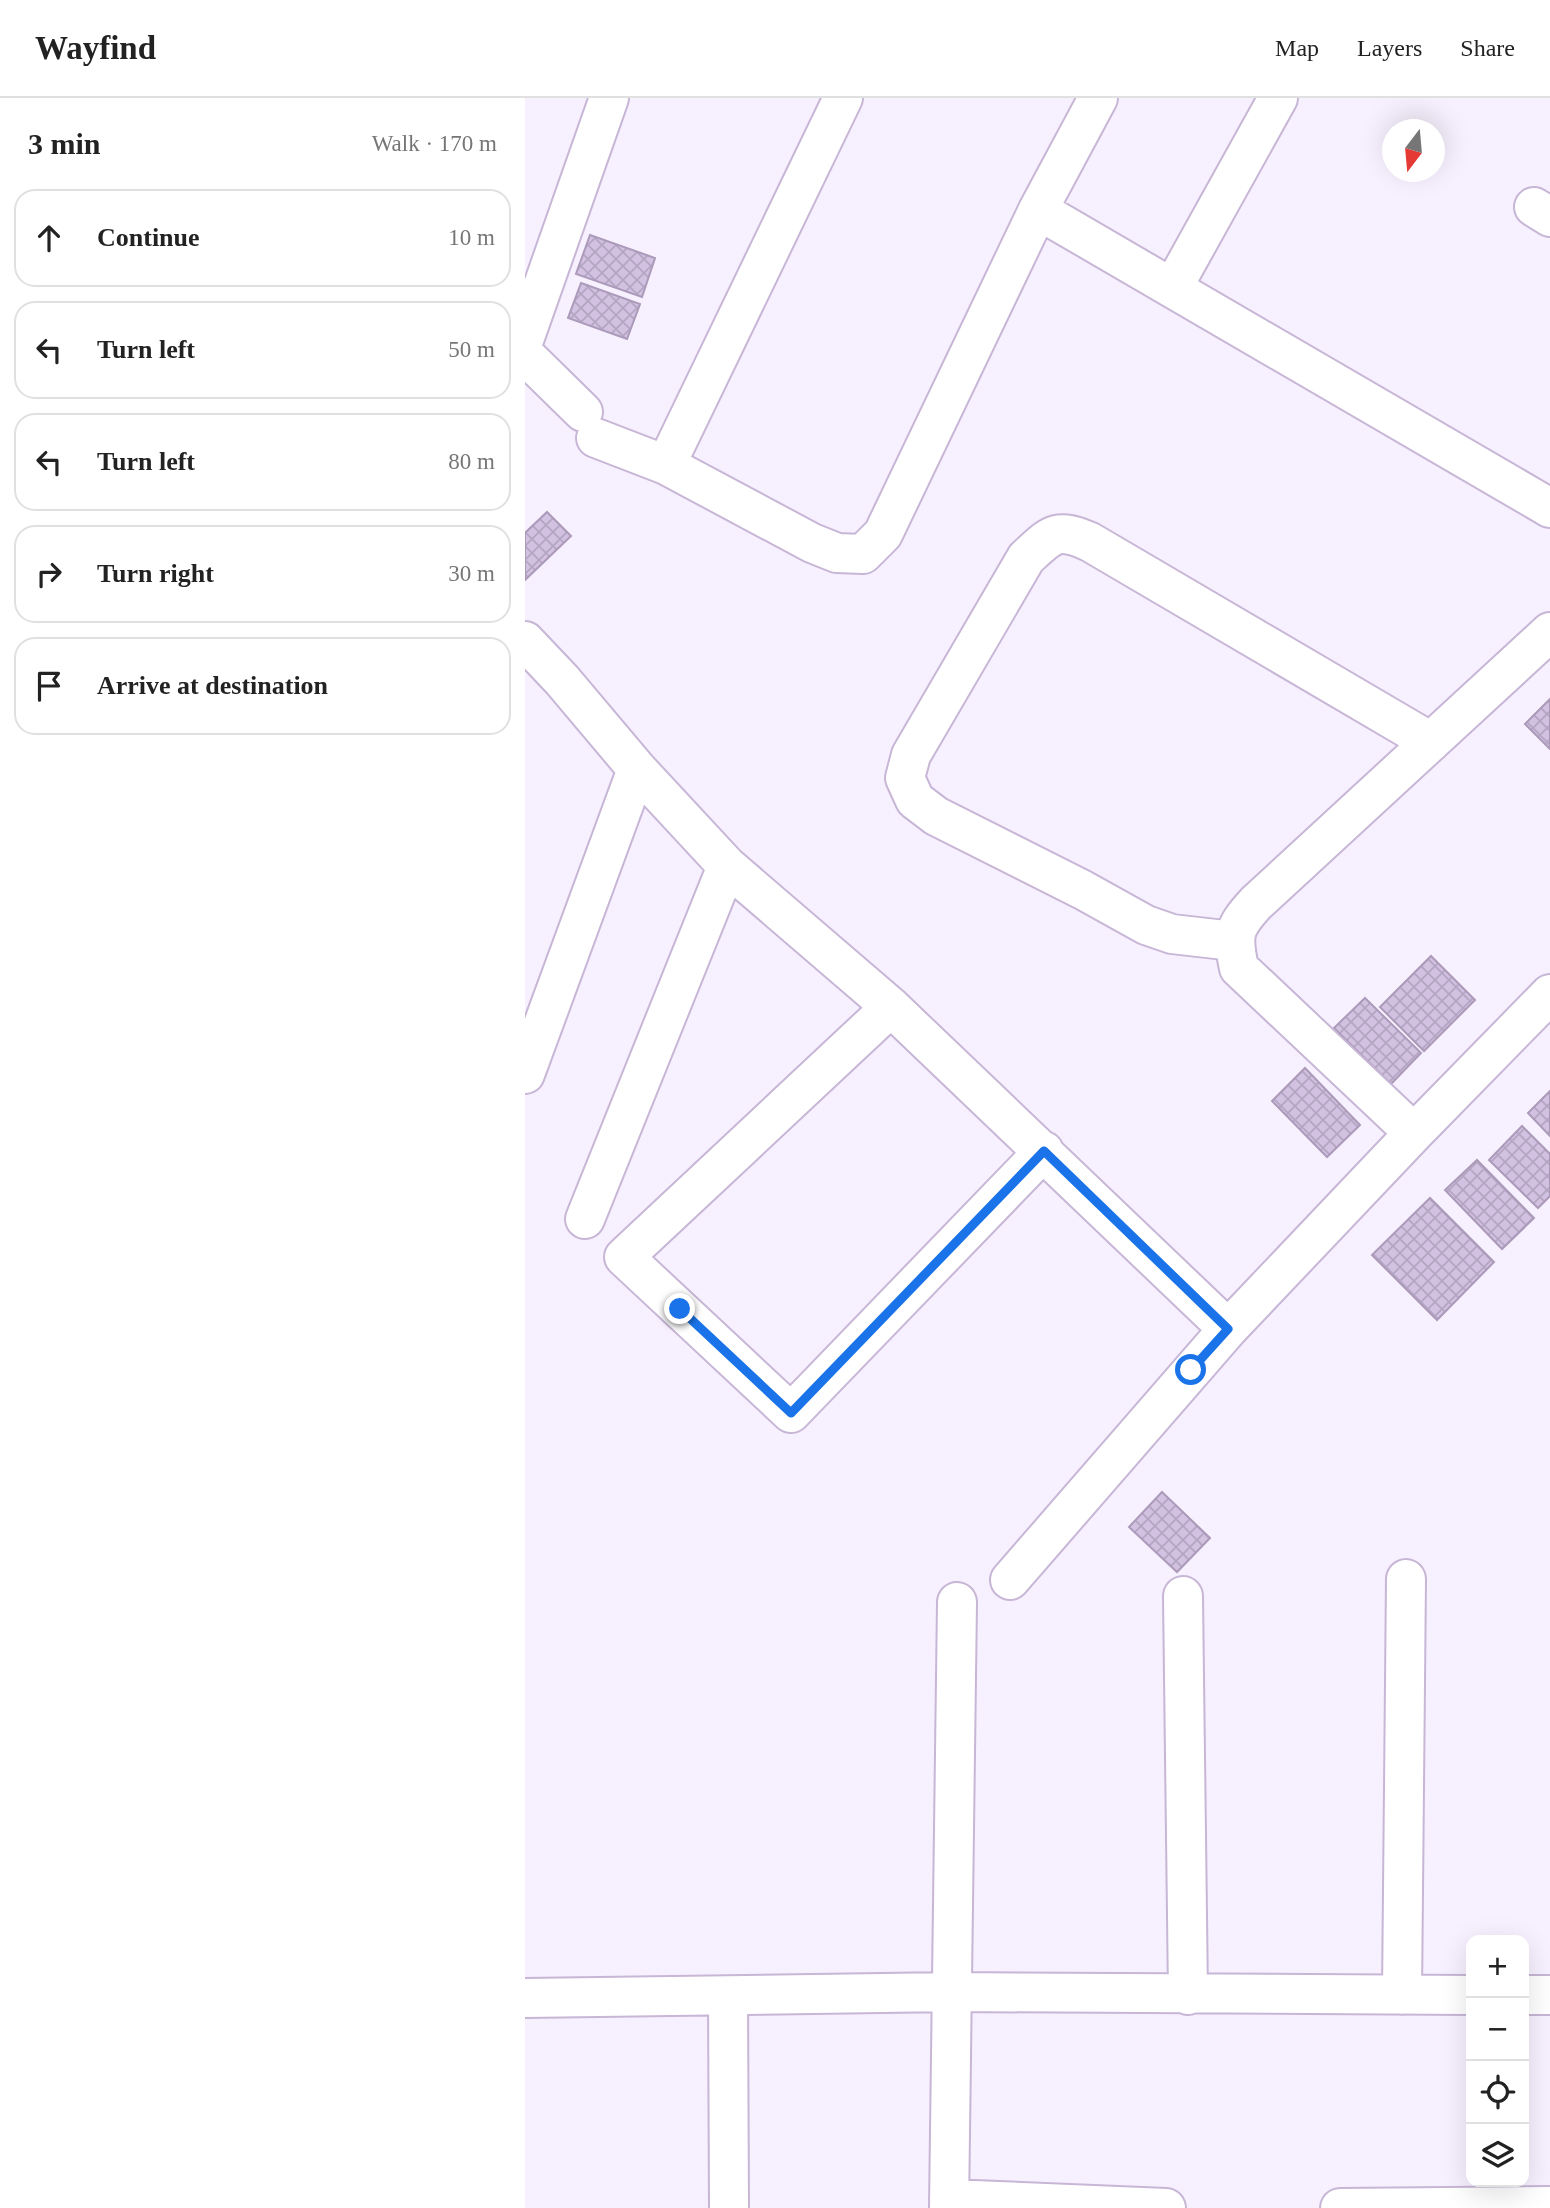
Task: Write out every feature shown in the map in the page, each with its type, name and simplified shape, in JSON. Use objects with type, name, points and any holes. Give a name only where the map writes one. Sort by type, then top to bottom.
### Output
[{"type":"street","points":[[525,337],[608,98]]},
{"type":"street","points":[[666,465],[843,98]]},
{"type":"street","points":[[525,355],[589,425],[812,543],[837,553],[863,554],[883,534],[1038,210],[1098,98]]},
{"type":"street","points":[[1173,287],[1278,98]]},
{"type":"street","points":[[1038,210],[1550,508]]},
{"type":"street","points":[[1233,942],[1172,934],[1146,925],[936,816],[915,800],[905,778],[911,755],[1026,558],[1049,536],[1070,533],[1090,542],[1431,742]]},
{"type":"street","points":[[1414,1133],[1239,968],[1233,942],[1241,920],[1256,903],[1550,632]]},
{"type":"street","points":[[525,640],[636,769],[727,866],[891,1007],[1228,1329]]},
{"type":"street","points":[[525,1074],[636,769]]},
{"type":"street","points":[[585,1219],[727,866]]},
{"type":"street","points":[[1010,1580],[1228,1329],[1550,994]]},
{"type":"street","points":[[891,1007],[624,1257],[791,1413],[1044,1151]]},
{"type":"street","points":[[1402,1995],[1406,1578]]},
{"type":"street","points":[[1183,1596],[1188,1995]]},
{"type":"street","points":[[957,1602],[949,2204],[1166,2208]]},
{"type":"street","points":[[525,1998],[951,1992],[1466,1995]]},
{"type":"street","points":[[1529,1995],[1550,1995]]},
{"type":"street","points":[[728,1996],[729,2208]]},
{"type":"street","points":[[1340,2208],[1550,2206]]},
{"type":"building","points":[[590,235],[655,258],[642,297],[576,274]]},
{"type":"building","points":[[581,283],[640,304],[627,339],[568,318]]},
{"type":"building","points":[[547,512],[571,536],[525,580],[525,533]]},
{"type":"building","points":[[1550,699],[1550,749],[1525,724]]},
{"type":"building","points":[[1431,956],[1475,1000],[1424,1051],[1380,1007]]},
{"type":"building","points":[[1365,998],[1421,1053],[1391,1084],[1334,1028]]},
{"type":"building","points":[[1305,1068],[1360,1125],[1327,1157],[1272,1101]]},
{"type":"building","points":[[1550,1091],[1550,1136],[1528,1113]]},
{"type":"building","points":[[1522,1126],[1550,1154],[1550,1196],[1538,1208],[1489,1160]]},
{"type":"building","points":[[1477,1160],[1534,1218],[1502,1249],[1445,1190]]},
{"type":"building","points":[[1430,1198],[1494,1262],[1437,1320],[1372,1255]]},
{"type":"building","points":[[1162,1492],[1210,1538],[1177,1572],[1129,1527]]},
{"type":"route","points":[[680,1309],[791,1413],[1044,1151],[1228,1329],[1191,1370]]}]
